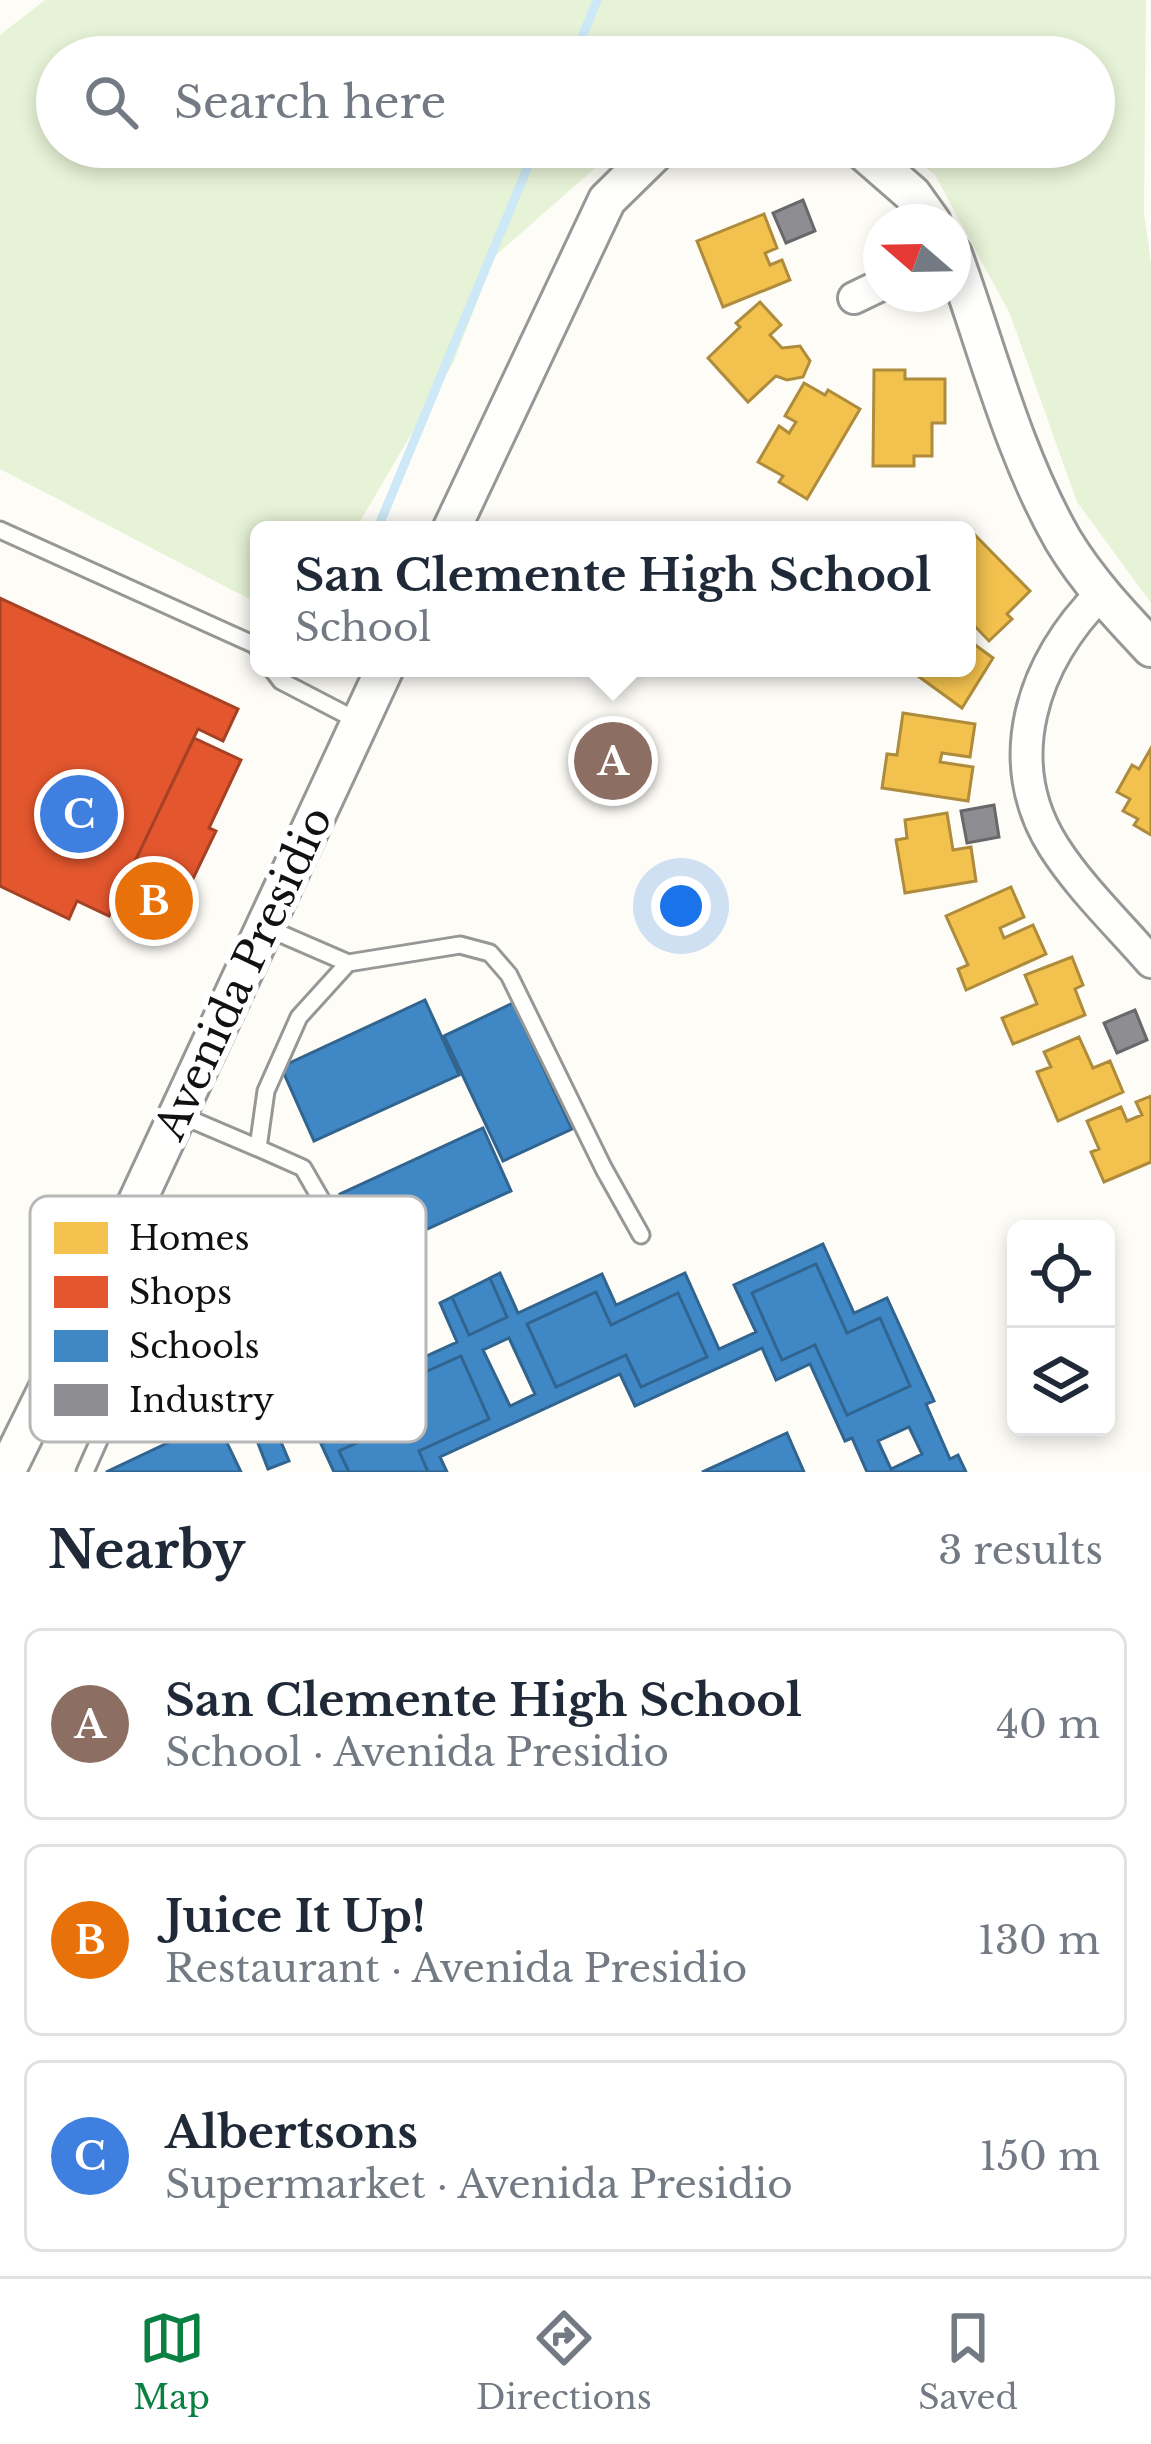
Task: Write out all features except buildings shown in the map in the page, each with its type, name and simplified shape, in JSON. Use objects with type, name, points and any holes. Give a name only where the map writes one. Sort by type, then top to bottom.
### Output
[{"type":"street","points":[[455,521],[607,200],[640,168]]},
{"type":"street","points":[[882,168],[919,204]]},
{"type":"street","points":[[971,305],[1032,476],[1064,541],[1101,594],[1151,648]]},
{"type":"street","points":[[1101,594],[1069,629],[1035,693],[1026,732],[1029,792],[1053,846],[1151,962]]},
{"type":"street","name":"Avenida Presidio","points":[[139,1196],[381,677]]},
{"type":"street","name":"Avenida Presidio","points":[[6,1472],[30,1423]]},
{"type":"lane","points":[[0,530],[250,643]]},
{"type":"lane","points":[[278,677],[360,722]]},
{"type":"lane","points":[[265,927],[348,963],[460,945],[490,953],[509,975],[641,1234]]},
{"type":"lane","points":[[258,1148],[266,1091],[299,1017],[348,963]]},
{"type":"lane","points":[[178,1114],[303,1168],[319,1196]]},
{"type":"lane","points":[[85,1472],[98,1442]]},
{"type":"green space","points":[[45,0],[1146,0],[1144,213],[1151,263],[1151,603],[1077,502],[1010,314],[971,242],[971,204],[951,204],[927,168],[1115,168],[1115,36],[36,36],[36,168],[595,168],[495,256],[453,363],[360,521],[250,521],[250,599],[0,469],[0,35]]},
{"type":"waterway","points":[[582,36],[597,0]]},
{"type":"waterway","points":[[381,521],[527,168]]},
{"type":"place","name":"San Clemente High School","points":[[613,761]]},
{"type":"place","name":"Albertsons","points":[[79,814]]},
{"type":"place","name":"Juice It Up!","points":[[154,901]]}]
